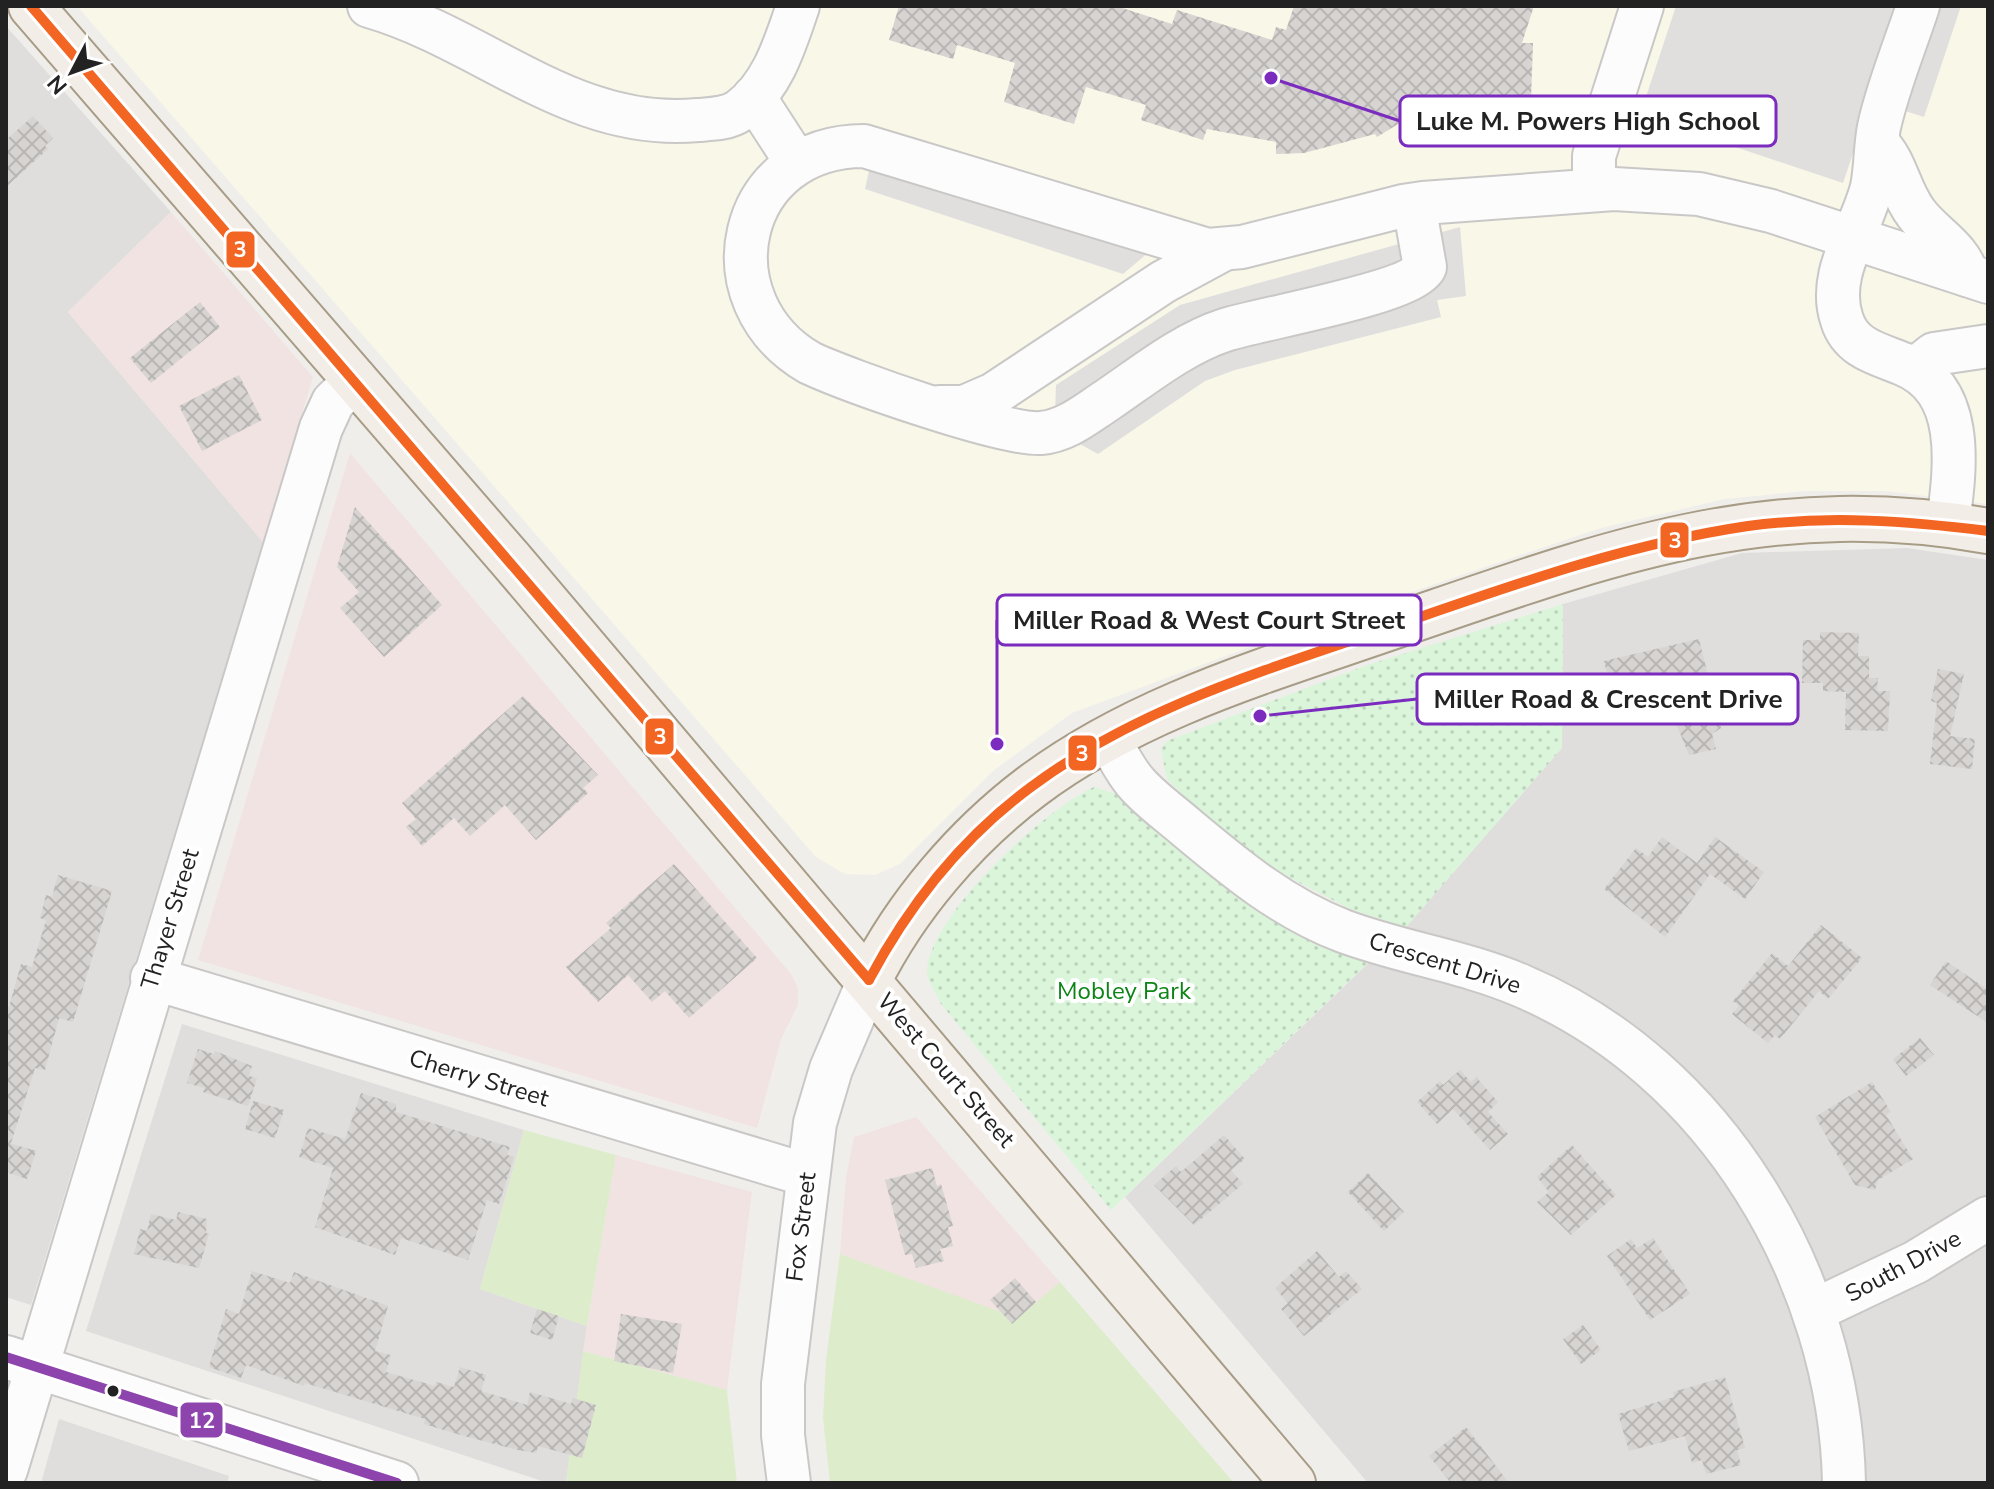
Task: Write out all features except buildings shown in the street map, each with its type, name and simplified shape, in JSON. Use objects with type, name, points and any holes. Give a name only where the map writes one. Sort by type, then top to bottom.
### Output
[{"type":"main road","name":"West Court Street","points":[[31,6],[356,380],[869,980],[1293,1483]]},
{"type":"main road","points":[[869,980],[910,911],[977,837],[1033,786],[1108,738],[1170,707],[1243,678],[1643,545],[1707,531],[1808,519],[1886,518],[1968,528]]},
{"type":"street","points":[[376,7],[455,40],[556,95],[607,112],[654,120],[718,119],[734,114],[754,97],[776,63],[798,6]]},
{"type":"street","points":[[1594,190],[1594,156],[1642,6]]},
{"type":"street","points":[[1918,6],[1883,112],[1871,190],[1837,288],[1844,328],[1870,352],[1915,369],[1941,393],[1949,415],[1954,475],[1968,528]]},
{"type":"street","points":[[754,97],[796,162]]},
{"type":"street","points":[[1877,143],[1891,160],[1912,208],[1977,278]]},
{"type":"street","points":[[1224,249],[1170,241],[876,148],[839,147],[796,162],[764,194],[751,231],[747,279],[758,314],[778,341],[810,363],[1012,430],[1053,431],[1065,427],[1181,352],[1222,331],[1410,281],[1425,267],[1414,205]]},
{"type":"street","points":[[938,407],[964,407],[994,394],[1163,282],[1224,249],[1414,205],[1638,188],[1723,198],[1977,278]]},
{"type":"street","points":[[1915,369],[1927,357],[1942,351],[1988,346]]},
{"type":"street","name":"Thayer Street","points":[[6,1470],[21,1362],[152,978],[325,416],[333,402],[356,380]]},
{"type":"street","name":"Crescent Drive","points":[[1108,738],[1138,786],[1282,902],[1344,931],[1463,964],[1524,986],[1569,1010],[1638,1058],[1692,1109],[1746,1178],[1786,1243],[1815,1310],[1839,1412],[1844,1483]]},
{"type":"street","name":"Cherry Street","points":[[152,978],[807,1175]]},
{"type":"street","name":"Fox Street","points":[[789,1483],[784,1444],[783,1384],[807,1175],[826,1085],[869,980]]},
{"type":"street","name":"South Drive","points":[[1815,1310],[1916,1262],[1988,1218]]},
{"type":"street","points":[[21,1362],[397,1483]]},
{"type":"shaded area","points":[[77,6],[1988,6],[1988,504],[1886,491],[1804,491],[1725,499],[1601,528],[1266,641],[1072,713],[993,771],[900,864],[875,875],[845,874],[816,857]]},
{"type":"shaded area","points":[[1676,6],[1961,6],[1924,117],[1871,100],[1843,183],[1640,115]]},
{"type":"shaded area","points":[[6,26],[171,212],[68,312],[263,542],[31,1305],[6,1297]]},
{"type":"shaded area","points":[[870,166],[1149,252],[1123,274],[865,189]]},
{"type":"shaded area","points":[[171,212],[313,377],[263,542],[68,312]]},
{"type":"shaded area","points":[[1460,227],[1466,296],[1437,300],[1441,317],[1235,370],[1205,381],[1098,454],[1069,438],[1055,415],[1056,385],[1180,305]]},
{"type":"shaded area","points":[[350,453],[791,974],[798,988],[798,1005],[781,1039],[757,1128],[198,960]]},
{"type":"shaded area","points":[[1907,548],[1988,560],[1988,1483],[1368,1483],[1125,1197],[1406,927],[1562,748],[1563,604],[1742,553]]},
{"type":"shaded area","points":[[182,1024],[524,1130],[480,1289],[587,1326],[566,1483],[548,1483],[86,1331]]},
{"type":"shaded area","points":[[916,1117],[1060,1282],[1018,1319],[840,1254],[846,1177],[854,1137]]},
{"type":"shaded area","points":[[616,1155],[752,1192],[727,1390],[583,1351]]},
{"type":"shaded area","points":[[59,1419],[229,1476],[227,1483],[41,1483]]},
{"type":"green space","points":[[1563,604],[1562,748],[1406,927],[1350,909],[1279,872],[1221,833],[1167,779],[1161,749],[1167,741],[1367,665]]},
{"type":"green space","name":"Mobley Park","points":[[1094,787],[1120,795],[1373,958],[1111,1210],[941,1004],[927,974],[933,947],[948,921],[993,866],[1047,817]]},
{"type":"green space","points":[[524,1130],[616,1155],[587,1326],[480,1289]]},
{"type":"green space","points":[[840,1254],[1018,1318],[1060,1282],[1234,1483],[830,1483],[823,1418],[826,1360]]},
{"type":"green space","points":[[583,1351],[727,1390],[737,1483],[566,1483]]},
{"type":"transit line","name":"3","points":[[31,6],[869,980]]},
{"type":"transit line","name":"3","points":[[869,980],[901,925],[939,874],[1006,807],[1072,759],[1115,734],[1206,693],[1525,582],[1613,555],[1703,534],[1748,526],[1838,520],[1928,524],[1988,531]]},
{"type":"transit line","name":"12","points":[[6,1357],[397,1483]]},
{"type":"place","name":"Luke M. Powers High School","points":[[1271,78]]},
{"type":"place","name":"Miller Road & Crescent Drive","points":[[1260,716]]},
{"type":"place","name":"Miller Road & West Court Street","points":[[997,744]]}]
